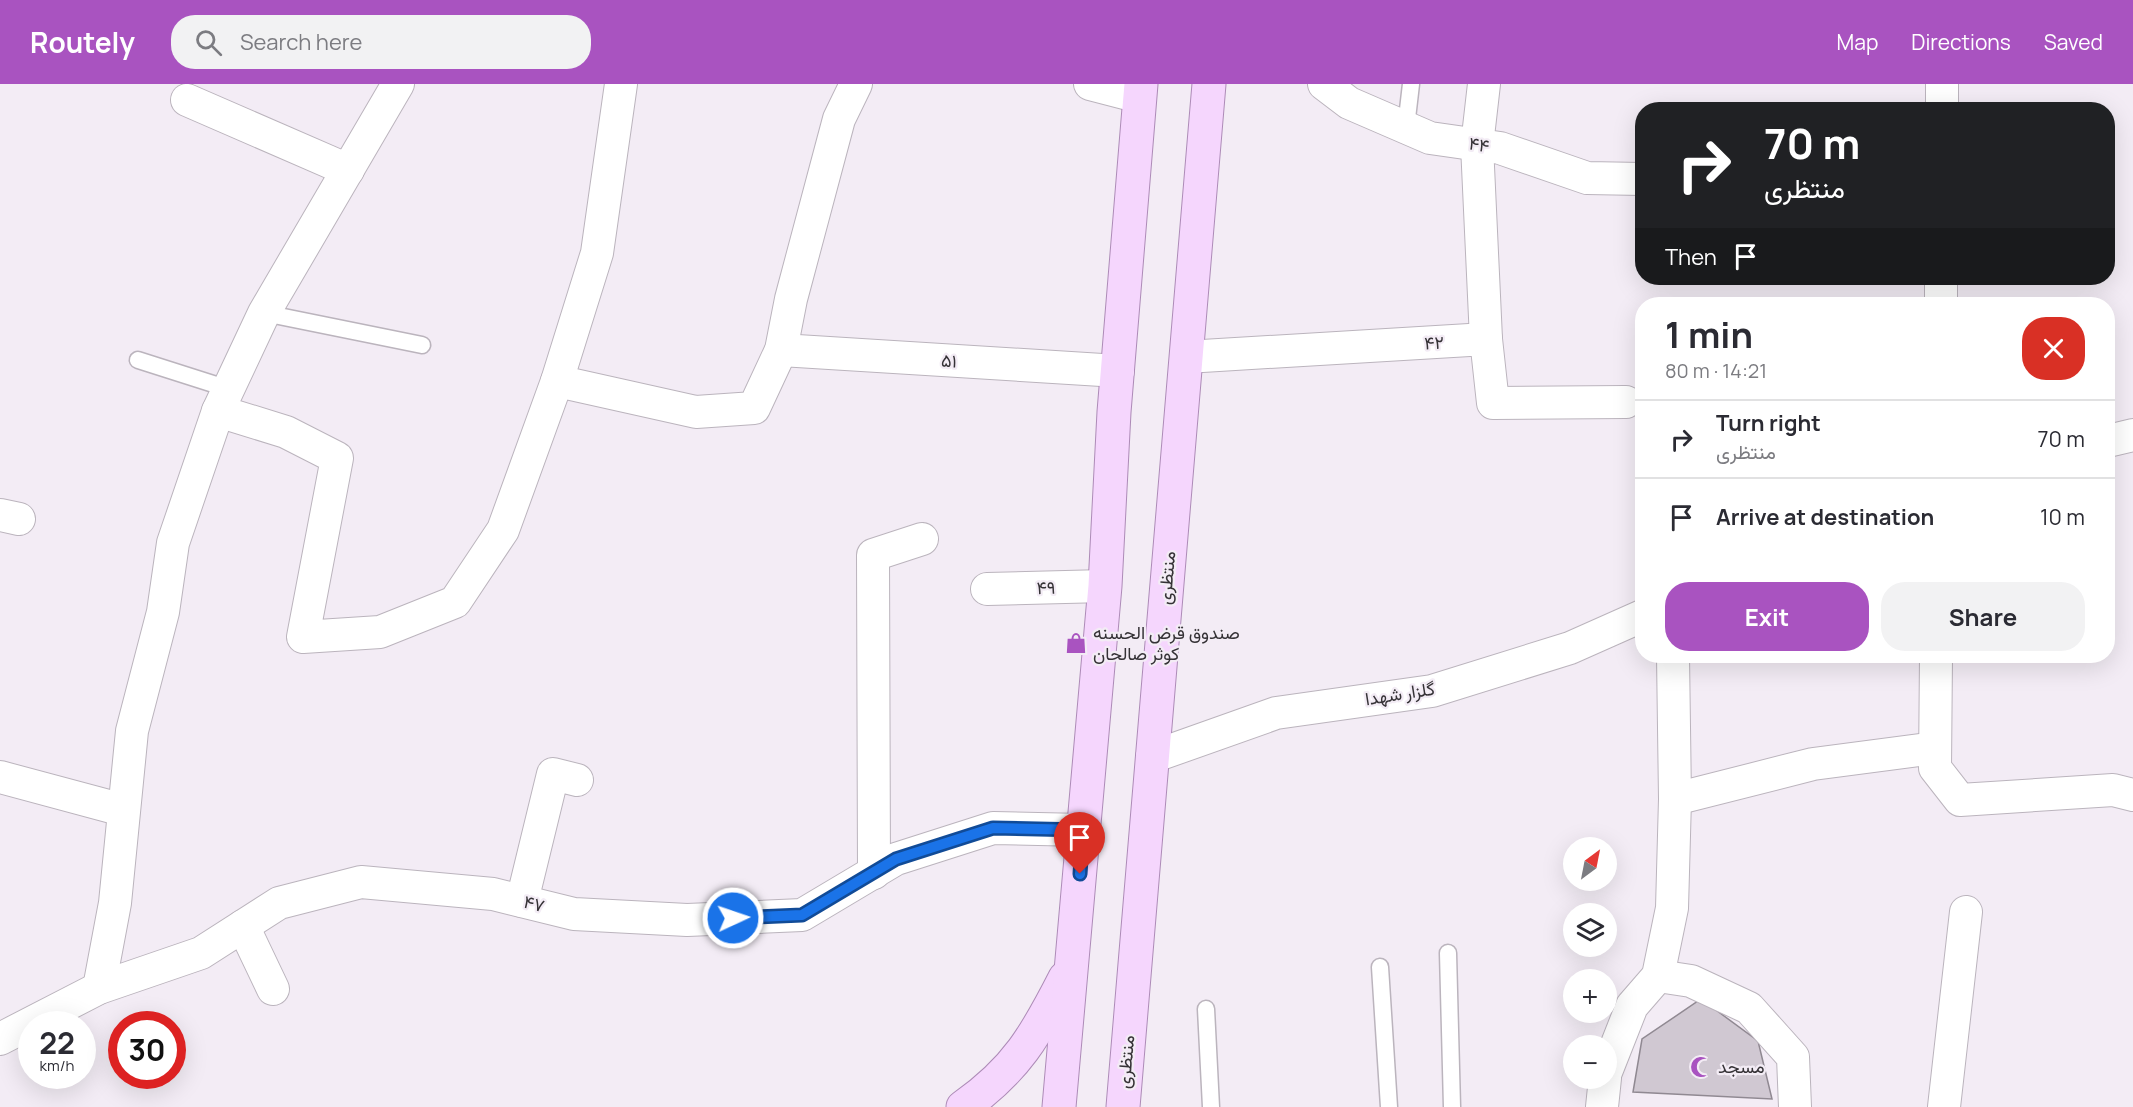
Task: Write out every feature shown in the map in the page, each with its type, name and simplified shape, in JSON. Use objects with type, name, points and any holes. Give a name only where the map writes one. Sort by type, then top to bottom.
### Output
[{"type":"main road","name":"منتظری","points":[[1123,1107],[1209,84]]},
{"type":"main road","points":[[1059,1107],[1105,586],[1118,371],[1141,91]]},
{"type":"main road","points":[[963,1107],[993,1086],[1029,1045],[1072,962]]},
{"type":"street","points":[[99,988],[115,903],[132,731],[163,612],[173,543],[224,400],[264,313],[398,84]]},
{"type":"street","points":[[224,400],[337,458],[303,637],[380,632],[455,602],[503,530],[557,381],[597,253],[621,84]]},
{"type":"street","points":[[557,381],[696,412],[754,408],[782,350],[791,299],[839,119],[856,84]]},
{"type":"street","points":[[1090,84],[1141,91]]},
{"type":"street","name":"۴۴","points":[[1324,84],[1349,103],[1430,138],[1500,148],[1587,178],[1635,179]]},
{"type":"street","points":[[1484,84],[1477,145],[1486,339],[1493,403],[1626,402]]},
{"type":"street","points":[[1942,84],[1942,102]]},
{"type":"street","points":[[187,100],[348,170]]},
{"type":"street","name":"۴۲","points":[[1186,357],[1486,339]]},
{"type":"street","name":"۵۱","points":[[782,350],[1118,371]]},
{"type":"street","points":[[2115,439],[2133,435]]},
{"type":"street","points":[[874,873],[873,555],[922,539]]},
{"type":"street","name":"۴۹","points":[[987,589],[1105,586]]},
{"type":"street","name":"گلزار شهدا","points":[[1152,757],[1276,713],[1432,691],[1570,648],[1635,619]]},
{"type":"street","points":[[1617,1044],[1632,1006],[1658,976],[1672,908],[1675,799],[1673,663]]},
{"type":"street","points":[[1936,663],[1935,768],[1960,800],[2113,790],[2133,795]]},
{"type":"street","points":[[1675,799],[1813,764],[1935,748]]},
{"type":"street","points":[[522,901],[553,774],[577,780]]},
{"type":"street","points":[[0,777],[123,810]]},
{"type":"street","name":"۴۷","points":[[0,1039],[99,988],[201,953],[279,903],[361,882],[493,894],[574,914],[687,920],[802,915],[896,859],[993,828],[1083,830]]},
{"type":"street","points":[[1944,1107],[1966,912]]},
{"type":"street","points":[[243,926],[273,989]]},
{"type":"street","points":[[1658,976],[1691,981],[1749,1008],[1792,1057],[1795,1107]]},
{"type":"street","points":[[1602,1107],[1604,1089]]},
{"type":"lane","points":[[1406,127],[1411,84]]},
{"type":"lane","points":[[264,313],[422,345]]},
{"type":"lane","points":[[138,360],[224,400]]},
{"type":"lane","points":[[1448,954],[1452,1107]]},
{"type":"lane","points":[[1380,967],[1389,1107]]},
{"type":"lane","points":[[1206,1009],[1211,1107]]},
{"type":"building","name":"مسجد","points":[[1701,999],[1758,1041],[1772,1099],[1633,1092],[1642,1039]]},
{"type":"place","name":"صندوق قرض الحسنه کوثر صالحان","points":[[1076,643]]},
{"type":"place","name":"مسجد","points":[[1701,1067]]},
{"type":"route","points":[[733,918],[802,915],[896,859],[993,828],[1083,830],[1080,874]]}]
